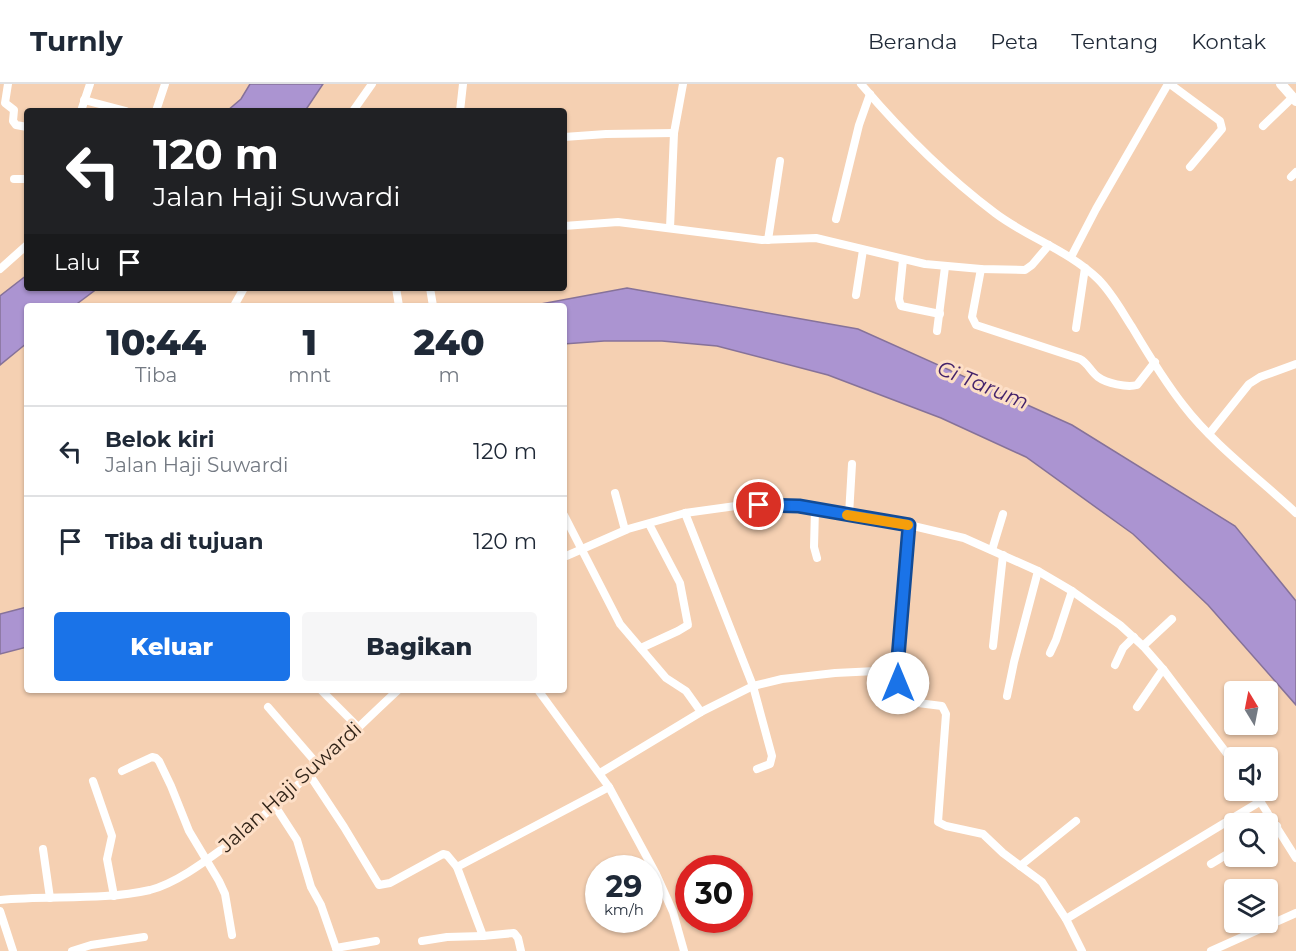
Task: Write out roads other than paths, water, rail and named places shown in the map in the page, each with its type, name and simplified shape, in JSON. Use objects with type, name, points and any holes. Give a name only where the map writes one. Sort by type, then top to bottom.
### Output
[{"type":"main road","points":[[1281,84],[1294,99]]},
{"type":"street","points":[[8,84],[5,103],[14,110],[12,121],[16,125],[24,126]]},
{"type":"street","points":[[82,108],[90,84]]},
{"type":"street","points":[[157,108],[165,84]]},
{"type":"street","points":[[355,108],[372,84]]},
{"type":"street","points":[[460,108],[464,84]]},
{"type":"street","points":[[670,228],[674,133],[683,84]]},
{"type":"street","points":[[861,84],[903,130],[952,177],[995,213],[1071,257],[1085,268],[1114,298],[1185,408],[1209,434],[1296,513]]},
{"type":"street","points":[[1071,257],[1096,209],[1169,84],[1220,121],[1222,129],[1190,167]]},
{"type":"street","points":[[836,219],[859,124],[870,94]]},
{"type":"street","points":[[1263,126],[1294,99]]},
{"type":"street","points":[[84,100],[115,108]]},
{"type":"street","points":[[567,137],[674,133]]},
{"type":"street","points":[[768,240],[780,161]]},
{"type":"street","points":[[14,179],[24,179]]},
{"type":"street","points":[[567,226],[618,222],[768,240],[816,238],[903,260],[945,267],[981,269],[1025,270],[1049,245]]},
{"type":"street","points":[[0,269],[24,248]]},
{"type":"street","points":[[856,295],[863,250]]},
{"type":"street","points":[[903,260],[899,298],[901,306],[940,314]]},
{"type":"street","points":[[938,331],[945,267]]},
{"type":"street","points":[[1076,328],[1085,268]]},
{"type":"street","points":[[981,269],[972,317],[976,325],[1080,359],[1098,377],[1126,386],[1137,385],[1155,362]]},
{"type":"street","points":[[1209,434],[1249,384],[1260,377],[1296,364]]},
{"type":"street","points":[[849,515],[852,464]]},
{"type":"street","points":[[615,494],[625,530]]},
{"type":"street","points":[[567,556],[625,530],[685,513],[759,505],[799,506],[909,525],[964,538],[1038,571],[1103,612],[1134,637],[1163,669],[1224,750]]},
{"type":"street","points":[[815,509],[814,547],[817,558]]},
{"type":"street","points":[[685,513],[753,686],[772,756],[770,764],[757,769]]},
{"type":"street","points":[[992,550],[1003,514]]},
{"type":"street","points":[[567,521],[620,624],[666,678],[686,691],[701,712]]},
{"type":"street","points":[[641,648],[688,625],[680,583],[649,524]]},
{"type":"street","points":[[909,525],[897,670],[902,701],[942,706],[946,714],[938,822],[946,826],[983,834],[1046,886],[1082,951]]},
{"type":"street","points":[[993,646],[1004,555]]},
{"type":"street","points":[[1007,696],[1038,571]]},
{"type":"street","points":[[1050,653],[1072,591]]},
{"type":"street","points":[[1143,646],[1172,619]]},
{"type":"street","points":[[1115,665],[1123,648],[1134,637]]},
{"type":"street","points":[[1137,707],[1163,669]]},
{"type":"street","points":[[600,773],[701,712],[753,686],[782,679],[835,673],[897,670]]},
{"type":"street","points":[[324,693],[358,727]]},
{"type":"street","name":"Jalan Haji Suwardi","points":[[0,900],[114,896],[159,887],[206,861],[275,806],[395,693]]},
{"type":"street","points":[[540,693],[609,787],[656,874],[673,912],[684,951]]},
{"type":"street","points":[[268,707],[319,766]]},
{"type":"street","points":[[122,771],[156,758],[171,786],[189,831],[225,894],[232,934]]},
{"type":"street","points":[[309,774],[379,885],[390,883],[443,854],[447,855],[457,867],[483,936]]},
{"type":"street","points":[[93,781],[112,836],[107,859],[114,896]]},
{"type":"street","points":[[457,867],[609,787]]},
{"type":"street","points":[[1066,919],[1261,801],[1269,813]]},
{"type":"street","points":[[275,806],[297,840],[311,887],[321,905],[336,950],[376,941]]},
{"type":"street","points":[[1020,866],[1076,821]]},
{"type":"street","points":[[1278,828],[1296,858]]},
{"type":"street","points":[[43,849],[50,898]]},
{"type":"street","points":[[1210,864],[1224,856]]},
{"type":"street","points":[[0,911],[13,951]]},
{"type":"street","points":[[1211,951],[1296,913]]},
{"type":"street","points":[[422,941],[447,937],[514,933],[518,938],[521,951]]},
{"type":"street","points":[[72,951],[91,945],[144,937]]},
{"type":"water label","name":"Ci Tarum","points":[[983,385]]}]
